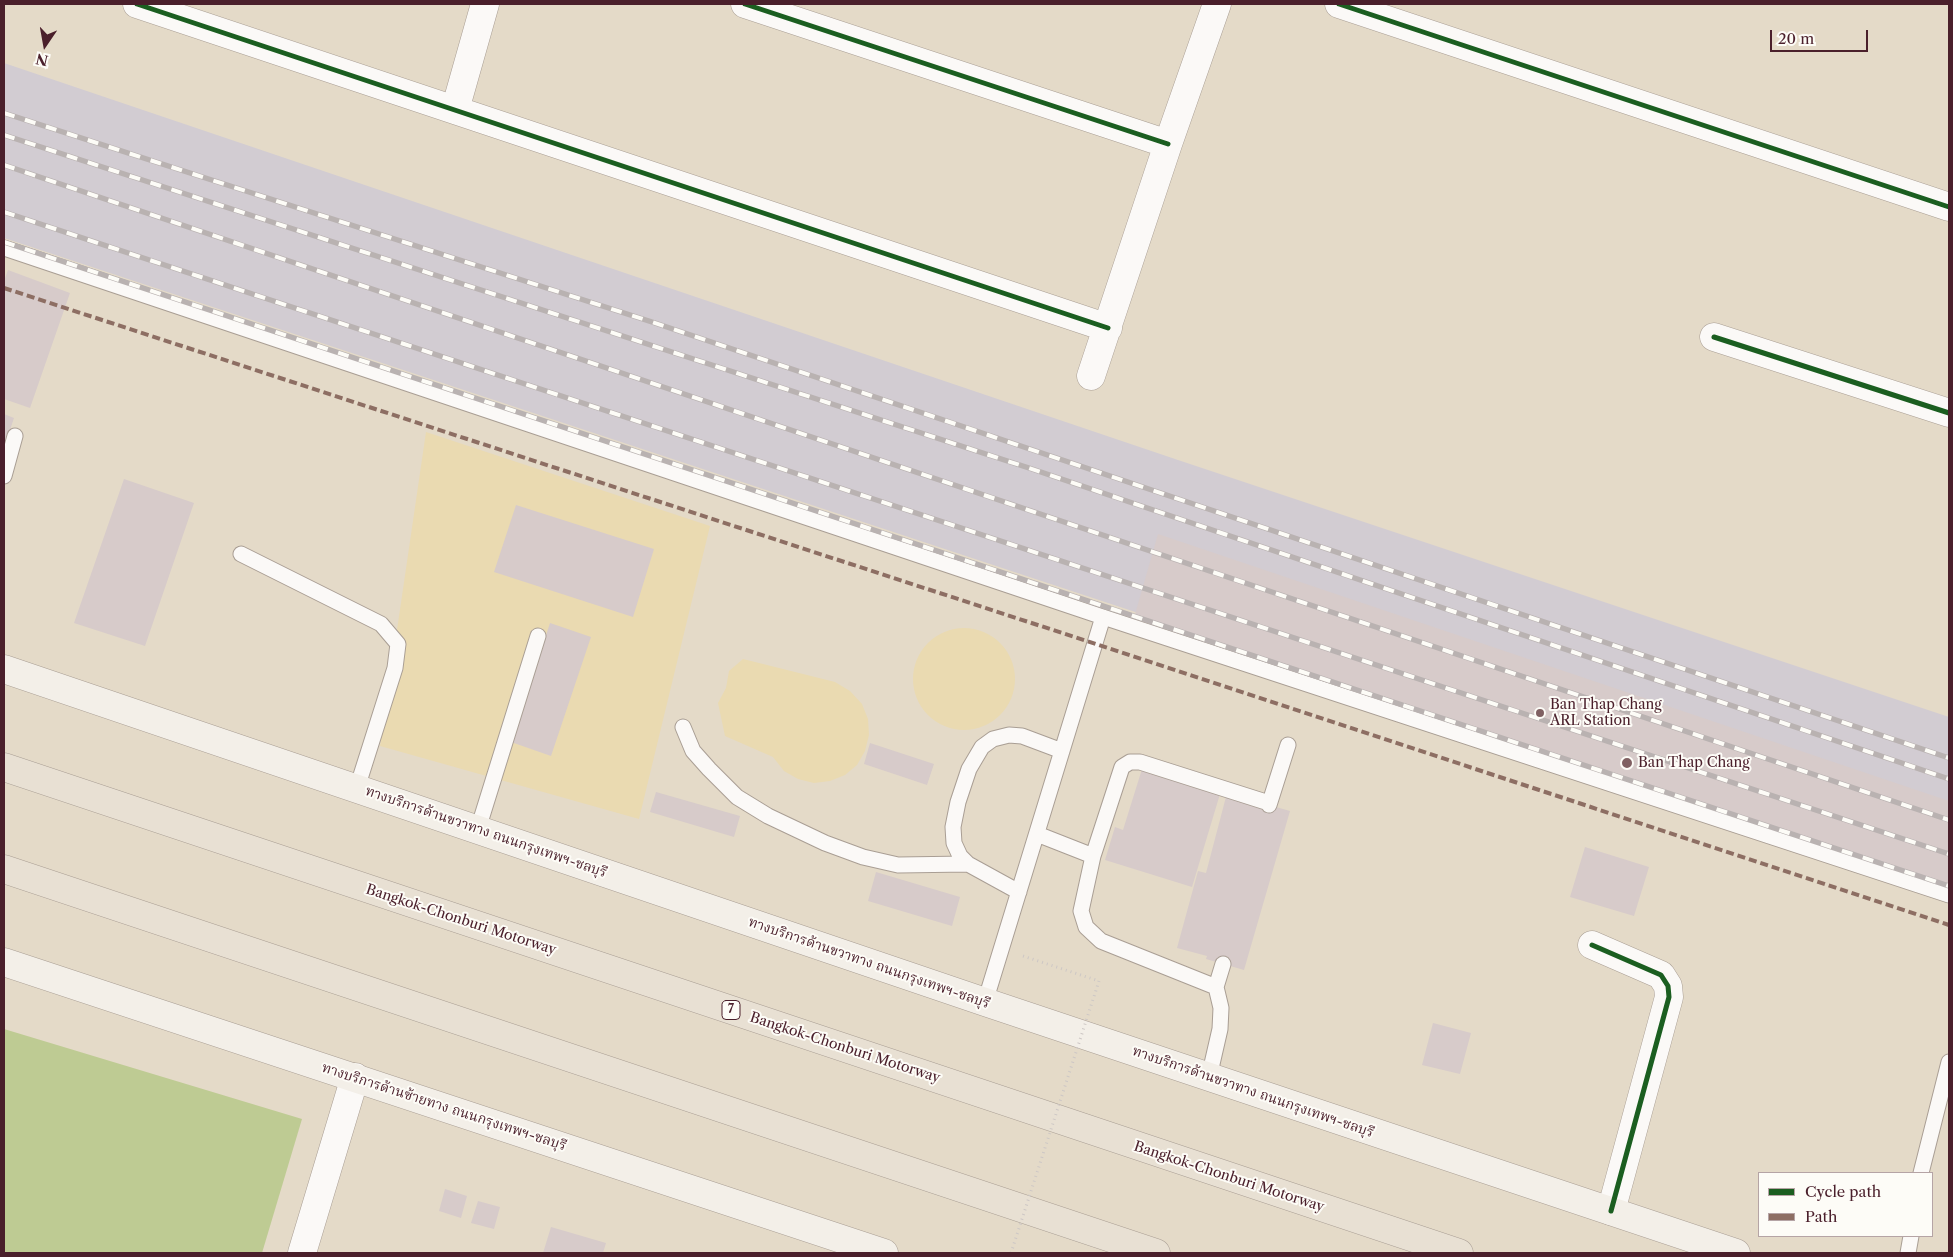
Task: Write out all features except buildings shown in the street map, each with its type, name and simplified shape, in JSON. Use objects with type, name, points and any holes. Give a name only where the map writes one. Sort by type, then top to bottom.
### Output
[{"type":"highway","name":"Bangkok-Chonburi Motorway","points":[[4,767],[1459,1253]]},
{"type":"highway","points":[[4,869],[1156,1253]]},
{"type":"main road","name":"ทางบริการด้านขวาทาง ถนนกรุงเทพฯ-ชลบุรี","points":[[4,669],[984,1002],[1736,1253]]},
{"type":"main road","name":"ทางบริการด้านซ้ายทาง ถนนกรุงเทพฯ-ชลบุรี","points":[[4,962],[884,1253]]},
{"type":"street","points":[[137,4],[1108,328]]},
{"type":"street","points":[[455,110],[485,4]]},
{"type":"street","points":[[746,4],[1168,144]]},
{"type":"street","points":[[1091,376],[1217,4]]},
{"type":"street","points":[[1338,4],[1949,207]]},
{"type":"street","points":[[1714,337],[1949,413]]},
{"type":"street","points":[[1592,945],[1661,975],[1668,986],[1668,997],[1611,1211]]},
{"type":"street","points":[[302,1253],[355,1077]]},
{"type":"lane","points":[[4,248],[1103,617],[1949,895]]},
{"type":"lane","points":[[4,476],[15,436]]},
{"type":"lane","points":[[241,554],[381,624],[398,644],[395,668],[357,788]]},
{"type":"lane","points":[[984,1002],[1103,617]]},
{"type":"lane","points":[[478,829],[538,636]]},
{"type":"lane","points":[[683,727],[693,751],[709,768],[737,797],[768,816],[825,843],[863,857],[898,864],[968,864]]},
{"type":"lane","points":[[1019,892],[968,864],[960,856],[954,843],[952,827],[958,802],[969,769],[982,747],[993,739],[1009,735],[1022,736],[1062,751]]},
{"type":"lane","points":[[1216,987],[1101,941],[1086,927],[1081,911],[1093,856],[1122,767],[1130,762],[1140,762],[1269,804],[1288,745]]},
{"type":"lane","points":[[1036,834],[1093,856]]},
{"type":"lane","points":[[1209,1077],[1220,1029],[1221,1008],[1216,987],[1224,964]]},
{"type":"lane","points":[[1921,1172],[1949,1062]]},
{"type":"lane","points":[[1908,1253],[1911,1237]]},
{"type":"path","points":[[1001,948],[1099,981],[1011,1253]]},
{"type":"shaded area","points":[[4,63],[1178,460],[1949,717],[1949,881],[4,238]]},
{"type":"green space","points":[[4,1029],[302,1119],[262,1253],[4,1253]]},
{"type":"sand","points":[[426,432],[710,526],[639,819],[380,746]]},
{"type":"sand","points":[[964,628],[984,631],[993,636],[1007,650],[1012,659],[1015,679],[1012,699],[1007,708],[993,722],[984,727],[964,730],[944,727],[935,722],[921,708],[916,699],[913,679],[916,659],[921,650],[935,636],[944,631]]},
{"type":"sand","points":[[743,659],[835,682],[850,691],[862,704],[868,719],[869,735],[865,751],[857,765],[845,775],[830,781],[814,783],[798,779],[784,771],[773,757],[725,736],[718,703],[726,688],[729,671]]},
{"type":"railway","points":[[4,113],[652,322],[1949,758]]},
{"type":"railway","points":[[4,135],[1029,468],[1949,779]]},
{"type":"railway","points":[[4,165],[1949,820]]},
{"type":"railway","points":[[4,212],[1949,854]]},
{"type":"railway","points":[[4,242],[1949,886]]},
{"type":"marked path","points":[[4,288],[1096,644],[1949,925]]},
{"type":"cycle path","points":[[137,4],[1108,328]]},
{"type":"cycle path","points":[[745,4],[1168,144]]},
{"type":"cycle path","points":[[1339,4],[1949,207]]},
{"type":"cycle path","points":[[1714,337],[1949,413]]},
{"type":"cycle path","points":[[1592,945],[1661,975],[1668,986],[1669,997],[1611,1211]]},
{"type":"place","name":"Ban Thap Chang ARL Station","points":[[1540,713]]},
{"type":"place","name":"Ban Thap Chang","points":[[1627,763]]}]
